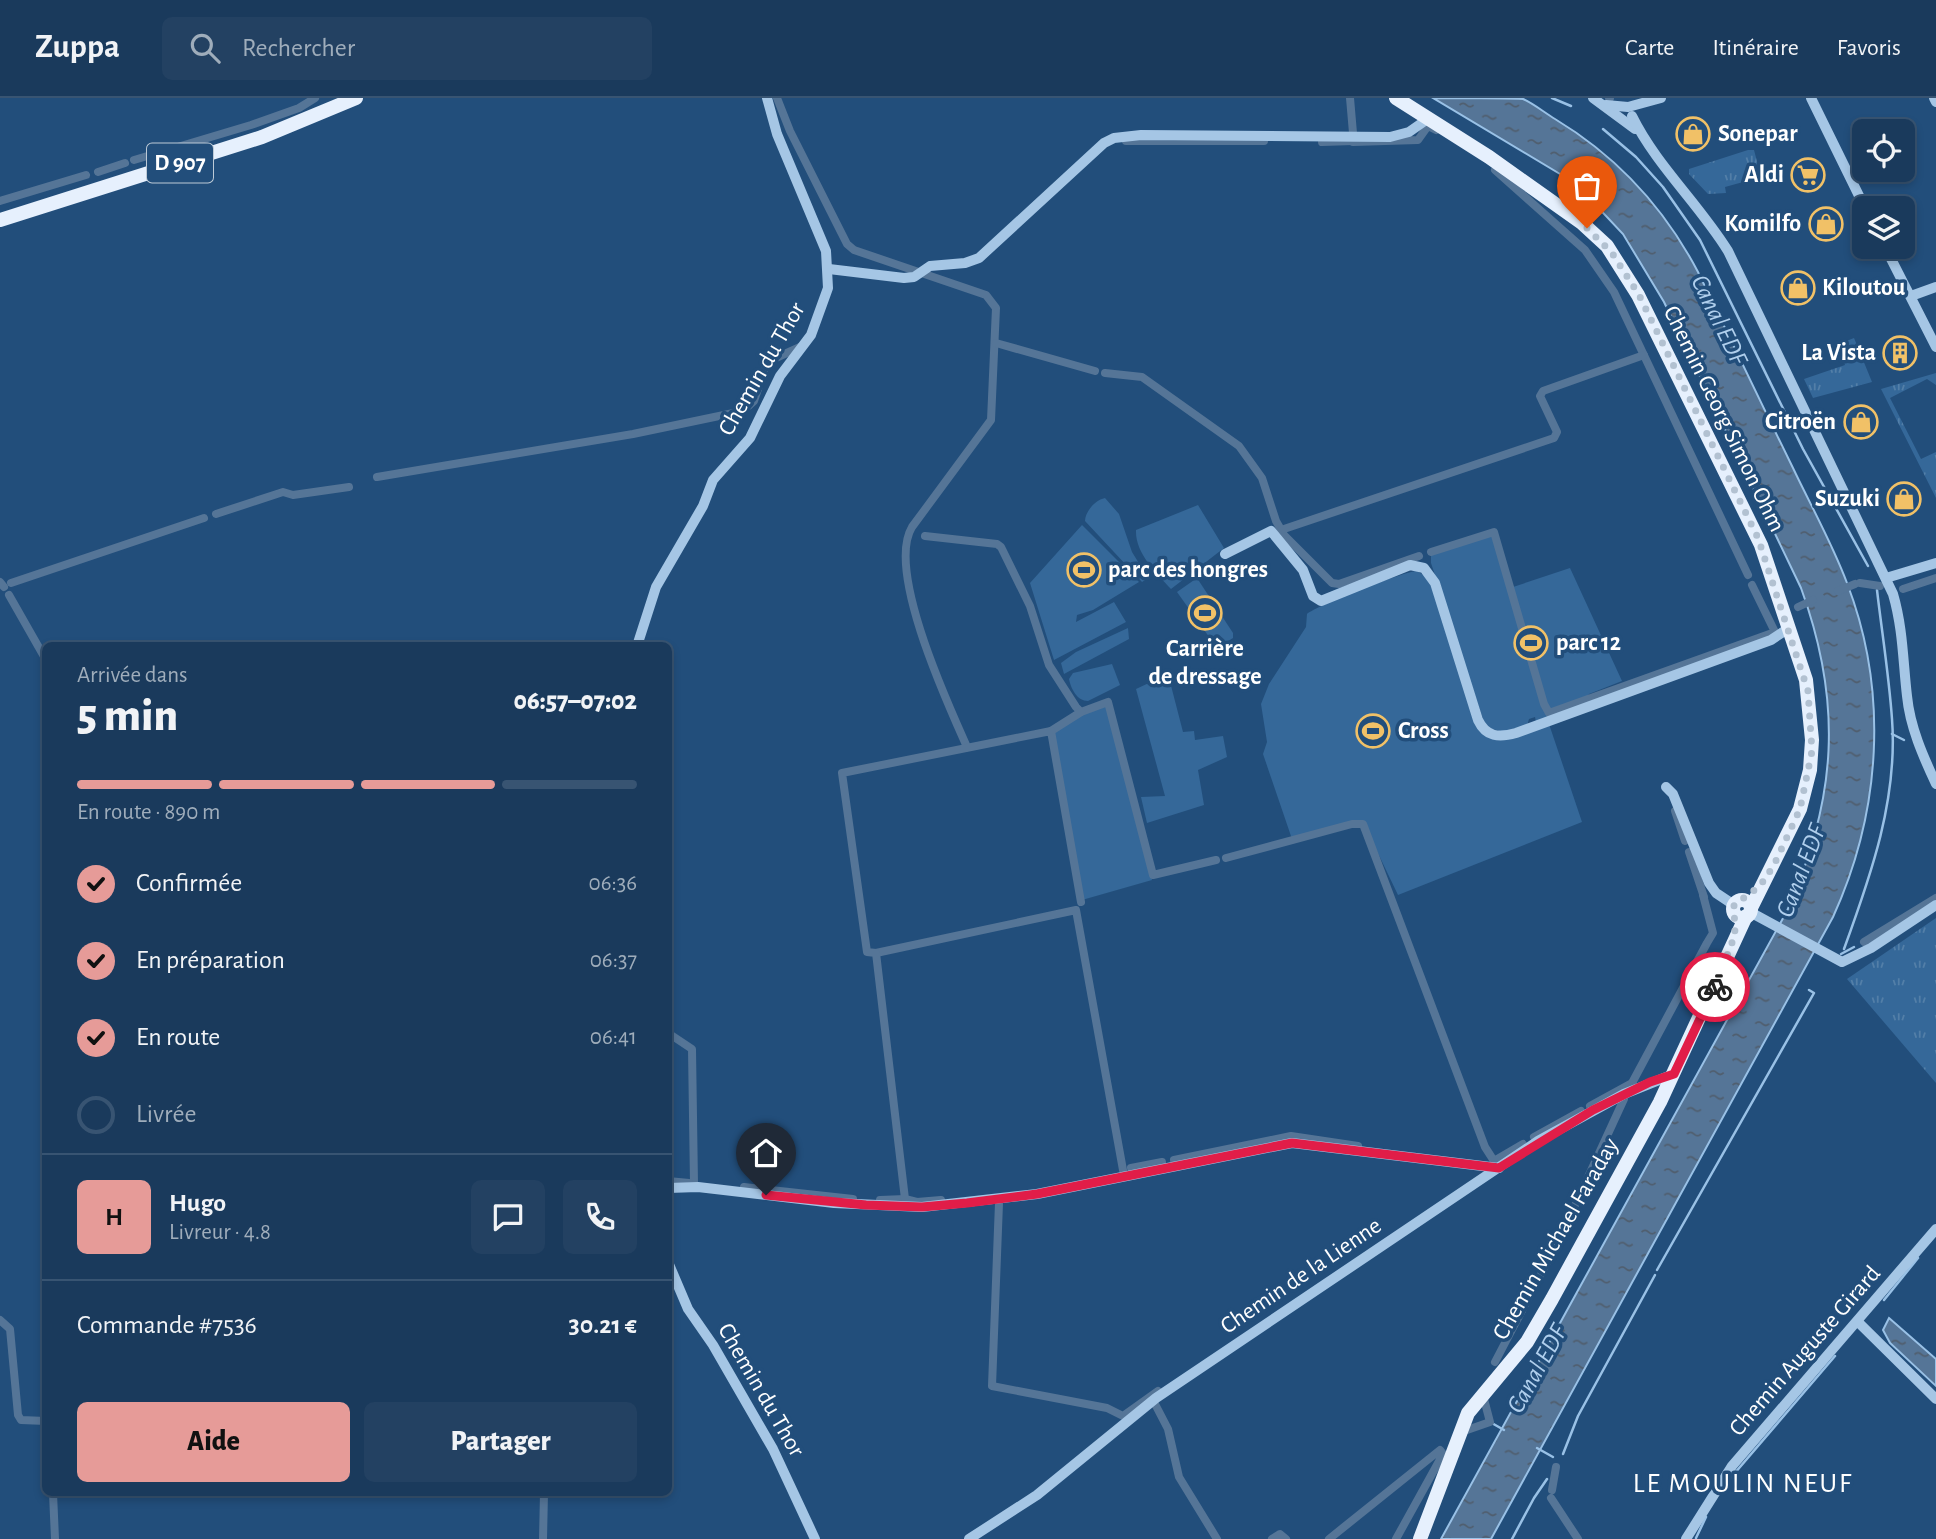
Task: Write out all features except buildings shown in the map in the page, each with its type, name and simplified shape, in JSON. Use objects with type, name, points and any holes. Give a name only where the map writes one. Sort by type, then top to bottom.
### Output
[{"type":"main road","name":"D 907","points":[[0,220],[262,137],[356,98]]},
{"type":"main road","name":"Chemin Georg Simon Ohm","points":[[1396,98],[1582,223],[1618,260],[1639,295],[1758,538],[1791,634],[1810,701],[1812,751],[1800,809],[1774,865],[1746,911]]},
{"type":"main road","name":"Chemin Michael Faraday","points":[[1420,1539],[1471,1407],[1534,1332],[1674,1074],[1729,956],[1746,911]]},
{"type":"street","name":"Chemin du Thor","points":[[639,642],[656,587],[703,506],[713,480],[750,438],[780,376],[811,335],[824,302],[829,269],[826,251],[777,134],[767,98]]},
{"type":"street","points":[[1626,113],[1661,98]]},
{"type":"street","points":[[1811,98],[1860,196]]},
{"type":"street","points":[[1598,101],[1626,113],[1728,251],[1886,578],[1900,623],[1912,722],[1936,784]]},
{"type":"street","points":[[829,269],[904,278],[930,266],[965,263],[979,258],[1095,151],[1114,138],[1141,135],[1390,137],[1409,132],[1429,118]]},
{"type":"street","points":[[1891,259],[1936,347]]},
{"type":"street","points":[[1911,296],[1936,287]]},
{"type":"street","points":[[1225,554],[1264,532],[1271,531],[1303,570],[1312,596],[1321,601],[1410,565],[1424,568],[1435,583],[1478,720],[1484,730],[1494,735],[1516,733],[1791,634]]},
{"type":"street","points":[[1886,578],[1936,563]]},
{"type":"street","points":[[1666,787],[1673,794],[1711,888],[1746,911],[1835,959],[1844,962],[1858,956],[1936,905]]},
{"type":"street","name":"Chemin de la Lienne","points":[[968,1539],[1037,1495],[1156,1398],[1499,1168],[1593,1110],[1650,1082],[1674,1074]]},
{"type":"street","points":[[672,1188],[698,1187],[834,1203],[922,1207],[1037,1194],[1247,1149],[1298,1143],[1499,1168]]},
{"type":"street","name":"Chemin Auguste Girard","points":[[1686,1539],[1732,1466],[1936,1228]]},
{"type":"street","points":[[1926,1242],[1936,1251]]},
{"type":"street","name":"Chemin du Thor","points":[[672,1271],[688,1309],[774,1449],[815,1539]]},
{"type":"street","points":[[1858,1322],[1936,1399]]},
{"type":"green space","points":[[1754,150],[1761,177],[1725,187],[1726,193],[1708,194],[1689,174],[1689,169]]},
{"type":"green space","points":[[1854,338],[1872,382],[1813,398],[1804,379],[1845,365],[1839,344]]},
{"type":"green space","points":[[1936,373],[1936,385],[1927,379],[1890,398],[1921,459],[1936,452],[1936,498],[1881,389]]},
{"type":"green space","points":[[1105,498],[1119,514],[1132,552],[1148,578],[1142,582],[1085,521],[1091,507]]},
{"type":"green space","points":[[1198,505],[1224,548],[1171,589],[1143,555],[1136,530]]},
{"type":"green space","name":"parc des hongres","points":[[1082,525],[1139,582],[1093,610],[1077,615],[1076,622],[1114,602],[1126,622],[1054,660],[1030,583]]},
{"type":"green space","name":"parc 12","points":[[1493,534],[1510,588],[1570,568],[1622,681],[1589,694],[1583,703],[1536,722],[1535,717],[1529,719],[1527,726],[1506,732],[1486,728],[1431,563],[1431,555]]},
{"type":"green space","name":"Cross","points":[[1417,571],[1428,578],[1488,738],[1549,724],[1582,822],[1398,895],[1364,824],[1292,839],[1263,754],[1267,742],[1261,704],[1269,684],[1306,627],[1307,614],[1360,589]]},
{"type":"green space","name":"Carrière de dressage","points":[[1197,578],[1233,633],[1233,638],[1217,648],[1177,592]]},
{"type":"green space","points":[[1128,628],[1129,639],[1064,674],[1061,663],[1076,652]]},
{"type":"green space","points":[[1112,664],[1120,685],[1088,701],[1078,697],[1069,679],[1073,673]]},
{"type":"green space","points":[[1168,674],[1183,732],[1194,731],[1195,740],[1223,736],[1227,757],[1198,770],[1204,805],[1147,823],[1141,797],[1165,796],[1136,689]]},
{"type":"green space","points":[[1108,704],[1152,880],[1082,900],[1052,732],[1080,715]]},
{"type":"green space","points":[[1936,918],[1936,1083],[1847,979]]},
{"type":"water","name":"Canal EDF","points":[[1433,98],[1527,101],[1578,134],[1619,167],[1670,226],[1698,272],[1841,568],[1860,624],[1874,709],[1870,794],[1849,877],[1833,917],[1491,1539],[1441,1539],[1787,911],[1804,870],[1824,790],[1828,711],[1824,671],[1815,630],[1801,588],[1664,302],[1623,234],[1592,201],[1560,174]]},
{"type":"water","points":[[1889,1318],[1936,1359],[1936,1386],[1890,1343],[1883,1330]]},
{"type":"waterway","points":[[134,160],[251,125],[299,108],[315,98]]},
{"type":"waterway","points":[[777,98],[790,131],[847,244],[854,250],[986,295],[996,308],[991,420],[912,527],[906,547],[907,573],[922,636],[967,747]]},
{"type":"waterway","points":[[1350,98],[1353,133]]},
{"type":"waterway","points":[[1552,98],[1571,106]]},
{"type":"waterway","points":[[1353,142],[1418,140],[1428,126],[1436,130]]},
{"type":"waterway","points":[[1603,129],[1636,157],[1663,187],[1700,240],[1803,449],[1868,566]]},
{"type":"waterway","points":[[1126,141],[1264,141]]},
{"type":"waterway","points":[[1322,142],[1353,141]]},
{"type":"waterway","points":[[98,172],[125,163]]},
{"type":"waterway","points":[[1495,170],[1585,250],[1614,292],[1748,575]]},
{"type":"waterway","points":[[0,201],[86,175]]},
{"type":"waterway","points":[[996,343],[1095,371]]},
{"type":"waterway","points":[[377,477],[633,434],[743,411],[754,401],[767,362],[800,347]]},
{"type":"waterway","points":[[1281,530],[1554,438],[1557,432],[1540,396],[1543,391],[1644,355]]},
{"type":"waterway","points":[[1105,373],[1142,377],[1239,446],[1262,478],[1276,521],[1284,535],[1332,583],[1339,584],[1419,556]]},
{"type":"waterway","points":[[216,514],[283,492],[293,495],[349,487]]},
{"type":"waterway","points":[[11,583],[204,518]]},
{"type":"waterway","points":[[1431,552],[1494,532],[1544,704],[1549,713],[1775,632],[1752,585]]},
{"type":"waterway","points":[[925,536],[997,544],[1001,547],[1030,606],[1049,665],[1076,707],[1081,712],[1108,702],[1153,875],[1216,860]]},
{"type":"waterway","points":[[1903,589],[1936,578]]},
{"type":"waterway","points":[[0,582],[4,587]]},
{"type":"waterway","points":[[1860,583],[1880,586]]},
{"type":"waterway","points":[[1838,591],[1855,584]]},
{"type":"waterway","points":[[1844,949],[1873,865],[1891,778],[1892,719],[1877,590]]},
{"type":"waterway","points":[[9,595],[42,653]]},
{"type":"waterway","points":[[1798,607],[1813,600]]},
{"type":"waterway","points":[[1051,731],[1081,712]]},
{"type":"waterway","points":[[941,1200],[917,1202],[905,1199],[876,953],[867,952],[842,773],[1051,731],[1081,902]]},
{"type":"waterway","points":[[1892,734],[1904,740]]},
{"type":"waterway","points":[[1675,811],[1685,841]]},
{"type":"waterway","points":[[1226,858],[1352,824],[1363,824],[1485,1147],[1494,1161],[1523,1144]]},
{"type":"waterway","points":[[1689,852],[1704,897]]},
{"type":"waterway","points":[[1590,1106],[1632,1083],[1713,933],[1703,895]]},
{"type":"waterway","points":[[1864,942],[1936,898]]},
{"type":"waterway","points":[[876,953],[1076,910],[1123,1170]]},
{"type":"waterway","points":[[1841,954],[1854,947]]},
{"type":"waterway","points":[[1657,1270],[1814,993],[1809,990]]},
{"type":"waterway","points":[[672,1036],[692,1049],[694,1184]]},
{"type":"waterway","points":[[1495,1362],[1560,1238],[1624,1099]]},
{"type":"waterway","points":[[1534,1137],[1581,1111]]},
{"type":"waterway","points":[[1174,1160],[1291,1136],[1358,1146]]},
{"type":"waterway","points":[[1131,1168],[1162,1162]]},
{"type":"waterway","points":[[672,1181],[689,1183]]},
{"type":"waterway","points":[[744,1187],[853,1199]]},
{"type":"waterway","points":[[880,1200],[905,1199]]},
{"type":"waterway","points":[[999,1203],[992,1386],[1107,1408],[1123,1416],[1158,1391]]},
{"type":"waterway","points":[[1884,1300],[1918,1258]]},
{"type":"waterway","points":[[1563,1454],[1578,1416],[1655,1275]]},
{"type":"waterway","points":[[0,1320],[10,1329],[18,1415],[21,1420],[42,1421]]},
{"type":"waterway","points":[[1728,1481],[1835,1356]]},
{"type":"waterway","points":[[1467,1430],[1490,1422],[1484,1399]]},
{"type":"waterway","points":[[1155,1404],[1168,1429],[1179,1477],[1217,1539]]},
{"type":"waterway","points":[[1490,1422],[1504,1430]]},
{"type":"waterway","points":[[1537,1448],[1553,1457]]},
{"type":"waterway","points":[[1329,1539],[1440,1450],[1443,1454],[1396,1539]]},
{"type":"waterway","points":[[1552,1490],[1556,1467]]},
{"type":"waterway","points":[[1512,1539],[1547,1479]]},
{"type":"waterway","points":[[53,1496],[55,1539]]},
{"type":"waterway","points":[[543,1539],[544,1496]]},
{"type":"waterway","points":[[1551,1498],[1578,1539]]},
{"type":"waterway","points":[[1696,1538],[1706,1517]]},
{"type":"waterway","points":[[1272,1539],[1280,1534],[1286,1539]]},
{"type":"way so far","points":[[1587,228],[1612,253],[1639,295],[1758,538],[1802,667],[1810,701],[1812,751],[1804,797],[1774,865],[1760,886],[1734,905],[1737,927],[1729,956],[1715,987]]},
{"type":"place","name":"Sonepar","points":[[1693,134]]},
{"type":"place","name":"Aldi","points":[[1808,175]]},
{"type":"place","name":"Komilfo","points":[[1826,224]]},
{"type":"place","name":"Kiloutou","points":[[1798,288]]},
{"type":"place","name":"La Vista","points":[[1900,353]]},
{"type":"place","name":"Citroën","points":[[1861,422]]},
{"type":"place","name":"Suzuki","points":[[1904,499]]},
{"type":"place","name":"parc des hongres","points":[[1084,570]]},
{"type":"place","name":"Carrière de dressage","points":[[1205,613]]},
{"type":"place","name":"parc 12","points":[[1531,643]]},
{"type":"place","name":"Cross","points":[[1373,731]]},
{"type":"district","name":"LE MOULIN NEUF","points":[[1743,1484]]},
{"type":"route","points":[[766,1195],[834,1203],[922,1207],[1001,1200],[1284,1143],[1318,1144],[1394,1157],[1499,1168],[1538,1141],[1593,1110],[1650,1082],[1674,1074],[1715,987]]}]
